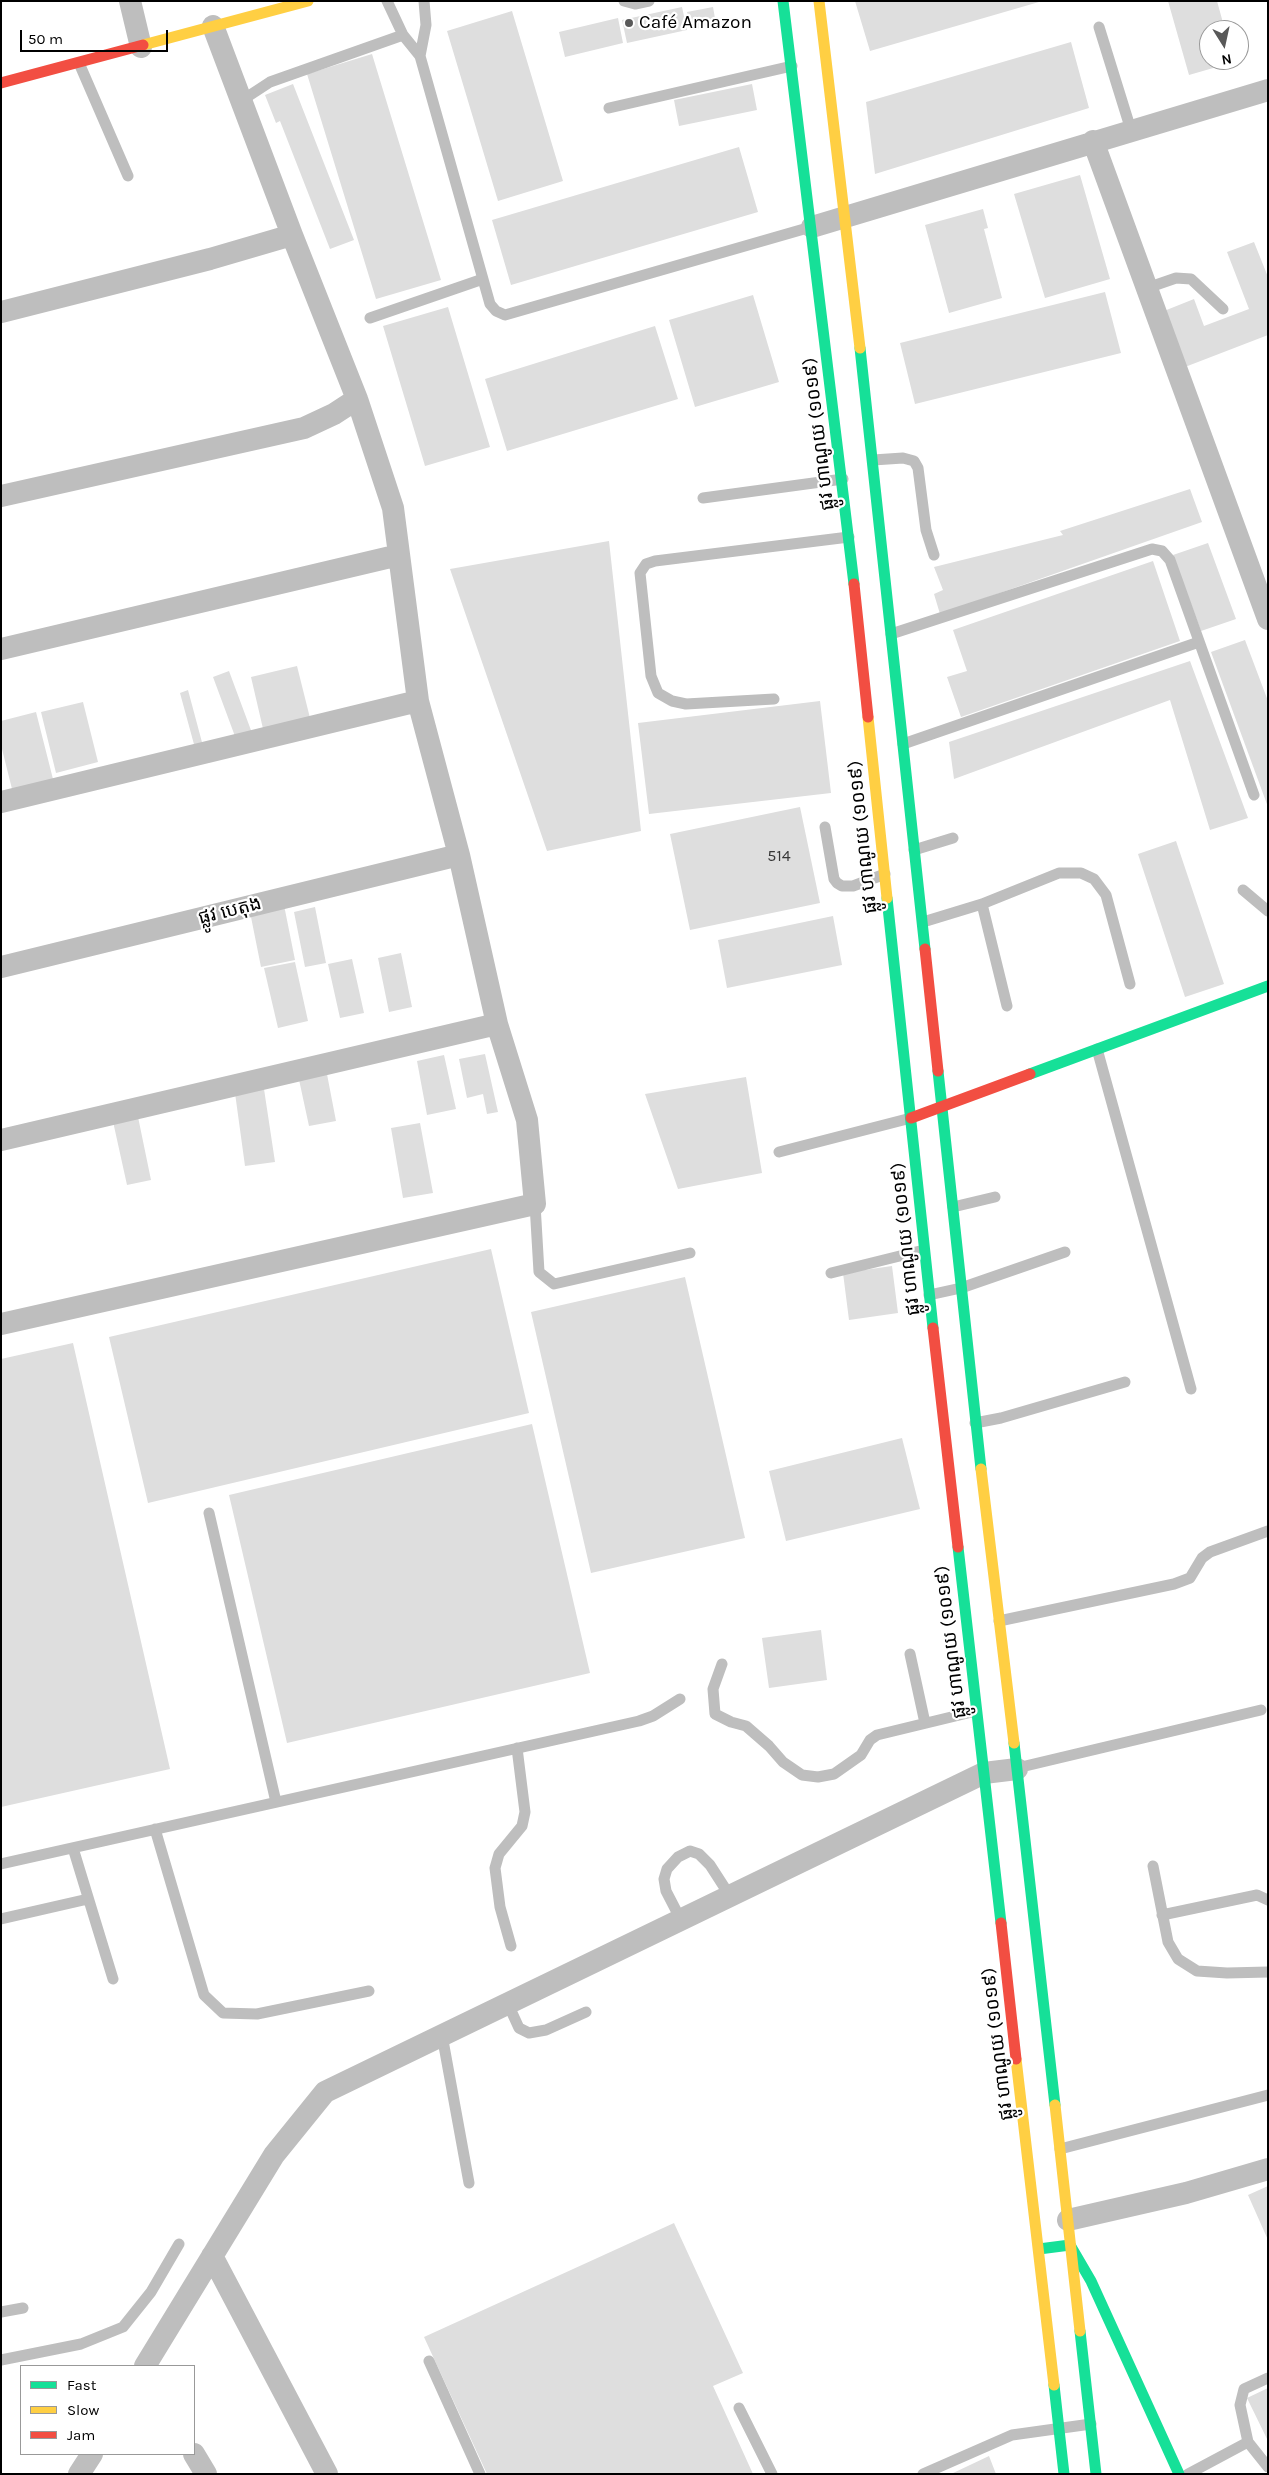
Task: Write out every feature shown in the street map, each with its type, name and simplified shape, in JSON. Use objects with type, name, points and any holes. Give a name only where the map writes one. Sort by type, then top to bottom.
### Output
[{"type":"main road","points":[[1,83],[308,1]]},
{"type":"main road","name":"ផ្លូវ ហាណូយ (១០១៩)","points":[[783,1],[849,537],[924,1250],[1064,2474]]},
{"type":"main road","points":[[819,1],[872,460],[975,1423],[1017,1768],[1096,2474]]},
{"type":"main road","points":[[911,1118],[1268,986]]},
{"type":"main road","points":[[1039,2249],[1070,2245]]},
{"type":"main road","points":[[1070,2245],[1091,2281],[1179,2474]]},
{"type":"street","points":[[130,1],[141,47]]},
{"type":"street","points":[[1,1324],[535,1204],[527,1120],[496,1024],[459,855],[418,701],[393,508],[357,399],[292,235],[213,26]]},
{"type":"street","points":[[812,227],[844,215],[1268,90]]},
{"type":"street","points":[[1093,141],[1268,619]]},
{"type":"street","points":[[1,312],[210,259],[292,235]]},
{"type":"street","points":[[1,496],[304,428],[334,414],[357,399]]},
{"type":"street","points":[[1,649],[399,555]]},
{"type":"street","points":[[1,802],[418,701]]},
{"type":"street","name":"ផ្លូវ បេតុង","points":[[1,967],[459,855]]},
{"type":"street","points":[[1,1140],[496,1024]]},
{"type":"street","points":[[146,2365],[274,2156],[325,2092],[984,1774],[1017,1768]]},
{"type":"street","points":[[1068,2220],[1186,2193],[1268,2168]]},
{"type":"street","points":[[212,2256],[327,2474]]},
{"type":"street","points":[[80,2474],[91,2455]]},
{"type":"street","points":[[195,2455],[206,2474]]},
{"type":"lane","points":[[249,1],[252,16]]},
{"type":"lane","points":[[387,1],[403,35],[420,56],[490,304],[496,311],[505,315],[812,227]]},
{"type":"lane","points":[[420,56],[426,25],[424,1]]},
{"type":"lane","points":[[624,1],[636,4],[649,1]]},
{"type":"lane","points":[[1099,27],[1131,130]]},
{"type":"lane","points":[[241,101],[270,82],[403,35]]},
{"type":"lane","points":[[78,63],[128,176]]},
{"type":"lane","points":[[609,108],[792,66]]},
{"type":"lane","points":[[1147,288],[1176,278],[1191,279],[1223,309]]},
{"type":"lane","points":[[370,318],[483,279]]},
{"type":"lane","points":[[872,460],[903,458],[914,461],[918,468],[926,530],[934,555]]},
{"type":"lane","points":[[703,498],[842,479]]},
{"type":"lane","points":[[774,699],[686,704],[672,701],[658,693],[651,676],[640,573],[646,564],[655,561],[849,537]]},
{"type":"lane","points":[[891,634],[1152,549],[1162,551],[1170,560],[1254,795]]},
{"type":"lane","points":[[903,744],[1199,642]]},
{"type":"lane","points":[[824,827],[834,878],[837,883],[842,886],[853,886],[885,874]]},
{"type":"lane","points":[[914,850],[953,838]]},
{"type":"lane","points":[[922,923],[982,904],[1060,873],[1081,872],[1094,879],[1106,895],[1130,984]]},
{"type":"lane","points":[[1243,890],[1268,911]]},
{"type":"lane","points":[[982,904],[1008,1006]]},
{"type":"lane","points":[[1097,1049],[1191,1389]]},
{"type":"lane","points":[[779,1152],[911,1118]]},
{"type":"lane","points":[[953,1207],[995,1197]]},
{"type":"lane","points":[[535,1204],[539,1272],[554,1284],[690,1253]]},
{"type":"lane","points":[[831,1273],[924,1250]]},
{"type":"lane","points":[[929,1295],[961,1288],[1065,1252]]},
{"type":"lane","points":[[975,1423],[1001,1418],[1125,1382]]},
{"type":"lane","points":[[209,1513],[276,1802]]},
{"type":"lane","points":[[999,1621],[1174,1584],[1190,1578],[1202,1558],[1210,1552],[1268,1531]]},
{"type":"lane","points":[[910,1654],[925,1723]]},
{"type":"lane","points":[[722,1664],[713,1688],[715,1714],[731,1722],[746,1726],[769,1746],[783,1762],[802,1775],[818,1777],[834,1774],[861,1755],[870,1740],[877,1735],[976,1711]]},
{"type":"lane","points":[[1,1864],[639,1721],[653,1716],[680,1699]]},
{"type":"lane","points":[[1017,1768],[1261,1710]]},
{"type":"lane","points":[[511,1946],[500,1907],[495,1868],[499,1854],[522,1826],[525,1812],[517,1748]]},
{"type":"lane","points":[[155,1829],[204,1995],[223,2013],[257,2014],[369,1991]]},
{"type":"lane","points":[[73,1848],[113,1979]]},
{"type":"lane","points":[[681,1920],[666,1891],[664,1879],[667,1869],[678,1857],[690,1851],[699,1854],[710,1865],[730,1896]]},
{"type":"lane","points":[[1153,1866],[1168,1942],[1178,1958],[1197,1971],[1227,1974],[1268,1972]]},
{"type":"lane","points":[[1162,1915],[1257,1895],[1268,1900]]},
{"type":"lane","points":[[1,1918],[88,1899]]},
{"type":"lane","points":[[508,2004],[519,2028],[529,2033],[546,2030],[586,2012]]},
{"type":"lane","points":[[442,2035],[469,2183]]},
{"type":"lane","points":[[1060,2149],[1268,2095]]},
{"type":"lane","points":[[1,2360],[81,2344],[124,2327],[152,2292],[179,2244]]},
{"type":"lane","points":[[1,2312],[23,2308]]},
{"type":"lane","points":[[429,2361],[480,2474]]},
{"type":"lane","points":[[1268,2378],[1244,2389],[1241,2394],[1240,2405],[1248,2442],[1268,2467]]},
{"type":"lane","points":[[739,2408],[772,2474]]},
{"type":"lane","points":[[923,2474],[1012,2435],[1091,2424]]},
{"type":"lane","points":[[1188,2474],[1248,2442]]},
{"type":"building","points":[[855,1],[1039,1],[1039,2],[870,51]]},
{"type":"building","points":[[1168,1],[1217,1],[1222,20],[1199,20],[1199,70],[1206,70],[1189,75]]},
{"type":"building","points":[[682,7],[687,30],[627,43],[622,20]]},
{"type":"building","points":[[713,7],[716,24],[691,30],[687,12]]},
{"type":"building","points":[[512,11],[563,181],[498,201],[447,31]]},
{"type":"building","points":[[618,18],[623,43],[565,57],[559,32]]},
{"type":"building","points":[[1071,42],[1089,108],[875,174],[866,102]]},
{"type":"building","points":[[372,54],[441,280],[376,299],[307,74]]},
{"type":"building","points":[[293,84],[354,240],[330,249],[280,121],[276,123],[265,95]]},
{"type":"building","points":[[752,84],[757,110],[679,126],[674,100]]},
{"type":"building","points":[[739,147],[758,212],[511,285],[492,220]]},
{"type":"building","points":[[1080,175],[1110,279],[1045,298],[1014,194]]},
{"type":"building","points":[[983,209],[988,228],[984,229],[1002,298],[949,313],[925,225]]},
{"type":"building","points":[[1254,242],[1268,277],[1268,335],[1185,367],[1164,311],[1194,299],[1204,326],[1249,309],[1227,252]]},
{"type":"building","points":[[1105,292],[1121,353],[915,404],[900,343]]},
{"type":"building","points":[[753,295],[779,382],[695,407],[669,320]]},
{"type":"building","points":[[448,307],[490,447],[425,466],[383,326]]},
{"type":"building","points":[[655,326],[678,399],[507,451],[485,379]]},
{"type":"building","points":[[1190,489],[1202,522],[940,614],[934,594],[943,590],[934,567],[1063,535],[1060,531]]},
{"type":"building","points":[[609,541],[641,831],[547,851],[450,569]]},
{"type":"building","points":[[1208,543],[1236,619],[1201,631],[1173,555]]},
{"type":"building","points":[[1153,561],[1180,641],[961,717],[947,677],[967,671],[953,630]]},
{"type":"building","points":[[1245,640],[1268,701],[1268,807],[1211,652]]},
{"type":"building","points":[[1190,661],[1248,818],[1210,830],[1170,700],[954,779],[949,742]]},
{"type":"building","points":[[297,666],[311,722],[264,733],[251,677]]},
{"type":"building","points":[[229,671],[252,733],[236,739],[213,677]]},
{"type":"building","points":[[188,690],[203,746],[195,748],[180,693]]},
{"type":"building","points":[[820,701],[831,793],[649,814],[638,723]]},
{"type":"building","points":[[83,702],[98,762],[56,773],[41,712]]},
{"type":"building","points":[[36,712],[54,783],[13,793],[1,745],[1,721]]},
{"type":"building","points":[[800,807],[820,903],[690,930],[670,834]]},
{"type":"building","points":[[1176,841],[1224,984],[1185,997],[1138,854]]},
{"type":"building","points":[[284,905],[295,960],[261,967],[250,912]]},
{"type":"building","points":[[315,907],[326,963],[305,967],[294,912]]},
{"type":"building","points":[[833,916],[842,965],[727,988],[718,940]]},
{"type":"building","points":[[401,953],[412,1007],[389,1012],[378,958]]},
{"type":"building","points":[[352,959],[364,1013],[340,1018],[328,964]]},
{"type":"building","points":[[295,962],[308,1021],[278,1028],[264,968]]},
{"type":"building","points":[[485,1054],[498,1112],[487,1114],[483,1094],[467,1098],[459,1059]]},
{"type":"building","points":[[444,1055],[456,1109],[427,1115],[417,1061]]},
{"type":"building","points":[[326,1069],[336,1121],[309,1126],[298,1075]]},
{"type":"building","points":[[746,1077],[762,1173],[678,1189],[645,1094]]},
{"type":"building","points":[[264,1089],[275,1162],[245,1166],[235,1093]]},
{"type":"building","points":[[137,1112],[151,1180],[127,1185],[112,1117]]},
{"type":"building","points":[[420,1123],[433,1193],[403,1198],[391,1128]]},
{"type":"building","points":[[491,1249],[529,1413],[148,1503],[109,1337]]},
{"type":"building","points":[[892,1266],[898,1313],[849,1320],[843,1273]]},
{"type":"building","points":[[685,1277],[745,1538],[591,1573],[531,1312]]},
{"type":"building","points":[[73,1343],[170,1769],[1,1807],[1,1359]]},
{"type":"building","points":[[532,1424],[590,1673],[287,1743],[229,1495]]},
{"type":"building","points":[[902,1438],[920,1509],[786,1541],[769,1471]]},
{"type":"building","points":[[821,1630],[827,1680],[769,1688],[762,1638]]},
{"type":"building","points":[[1268,2186],[1268,2240],[1248,2195]]},
{"type":"building","points":[[674,2223],[743,2373],[713,2386],[753,2474],[487,2474],[424,2337]]},
{"type":"building","points":[[1268,2388],[1268,2441],[1247,2398]]},
{"type":"building","points":[[989,2456],[996,2474],[951,2474]]},
{"type":"traffic: fast","points":[[783,1],[854,584]]},
{"type":"traffic: fast","points":[[860,348],[925,949]]},
{"type":"traffic: fast","points":[[887,898],[933,1328]]},
{"type":"traffic: fast","points":[[1030,1074],[1268,986]]},
{"type":"traffic: fast","points":[[938,1071],[981,1469]]},
{"type":"traffic: fast","points":[[958,1547],[1001,1923]]},
{"type":"traffic: fast","points":[[1014,1743],[1055,2105]]},
{"type":"traffic: fast","points":[[1039,2249],[1070,2245],[1091,2281],[1179,2474]]},
{"type":"traffic: fast","points":[[1080,2331],[1096,2474]]},
{"type":"traffic: fast","points":[[1054,2385],[1064,2474]]},
{"type":"traffic: slow","points":[[143,45],[308,1]]},
{"type":"traffic: slow","points":[[819,1],[860,348]]},
{"type":"traffic: slow","points":[[868,717],[887,898]]},
{"type":"traffic: slow","points":[[981,1469],[1014,1743]]},
{"type":"traffic: slow","points":[[1016,2059],[1054,2385]]},
{"type":"traffic: slow","points":[[1055,2105],[1080,2331]]},
{"type":"traffic: jam","points":[[1,83],[143,45]]},
{"type":"traffic: jam","points":[[854,584],[868,717]]},
{"type":"traffic: jam","points":[[925,949],[938,1071]]},
{"type":"traffic: jam","points":[[911,1118],[1030,1074]]},
{"type":"traffic: jam","points":[[933,1328],[958,1547]]},
{"type":"traffic: jam","points":[[1001,1923],[1016,2059]]},
{"type":"place","name":"Café Amazon","points":[[629,23]]}]
